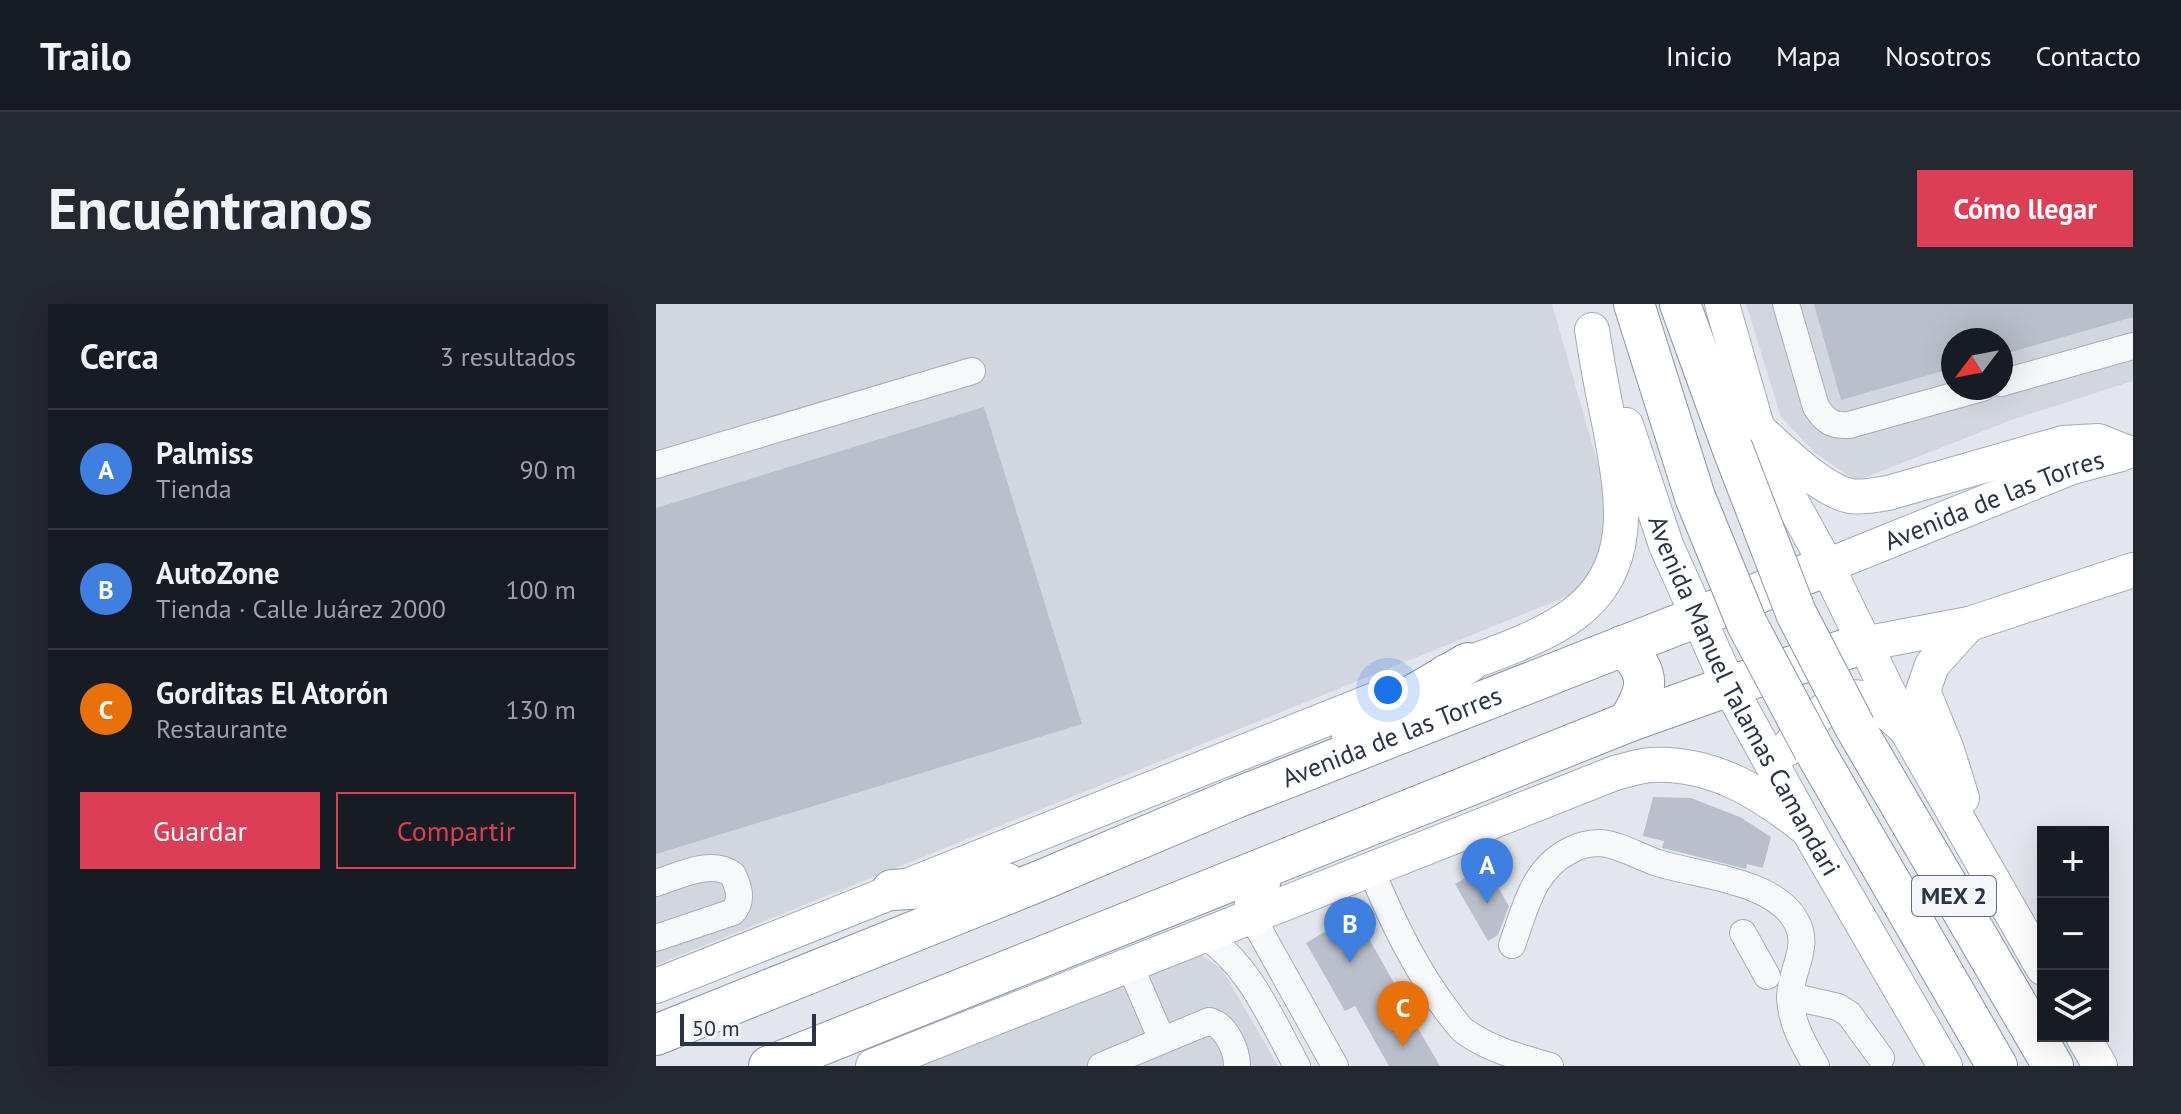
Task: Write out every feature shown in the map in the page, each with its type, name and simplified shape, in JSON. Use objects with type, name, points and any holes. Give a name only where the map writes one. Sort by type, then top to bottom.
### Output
[{"type":"highway","name":"MEX 2","points":[[1634,304],[1695,497],[1747,624],[1814,750],[1997,1066]]},
{"type":"highway","name":"MEX 2","points":[[1680,304],[1745,438],[1796,613],[1855,727],[2053,1066]]},
{"type":"highway","name":"Avenida de las Torres","points":[[656,1035],[1042,880],[1236,798],[1827,566]]},
{"type":"highway","points":[[769,1066],[1628,722],[1863,644]]},
{"type":"highway","points":[[1622,646],[1639,664],[1645,680],[1642,699],[1628,722]]},
{"type":"highway","points":[[1236,798],[1468,663]]},
{"type":"highway","points":[[1252,917],[1263,869]]},
{"type":"highway","points":[[892,890],[1042,880]]},
{"type":"main road","points":[[1722,304],[1745,438],[1778,477],[1827,566],[1906,729],[2037,958]]},
{"type":"main road","name":"Avenida Manuel Talamas Camandari","points":[[1588,317],[1666,545],[1729,686],[1808,830],[1945,1066]]},
{"type":"main road","name":"Avenida de las Torres","points":[[656,986],[1468,663],[1547,630],[1574,614],[1605,581],[1618,552],[1623,507],[1588,317]]},
{"type":"main road","points":[[1745,438],[1824,483],[1850,496],[1863,497],[1888,493],[2063,443],[2098,441],[2130,452]]},
{"type":"main road","name":"Avenida de las Torres","points":[[1827,566],[2072,467],[2130,452]]},
{"type":"main road","points":[[1666,545],[1697,547],[1728,540],[1761,525],[1773,511],[1778,477]]},
{"type":"main road","points":[[1863,644],[1969,624],[2133,570]]},
{"type":"main road","points":[[1969,624],[1932,665],[1923,691],[1954,771],[1980,860]]},
{"type":"main road","points":[[1774,766],[1810,725],[1845,699],[1865,699],[1906,729]]},
{"type":"main road","points":[[873,1066],[1615,773],[1650,765],[1707,771],[1759,794],[1808,830]]},
{"type":"main road","points":[[2086,1042],[2100,1066]]},
{"type":"street","points":[[1786,304],[1816,407],[1824,419],[1836,426],[1849,425],[1941,399]]},
{"type":"street","points":[[2013,380],[2133,346]]},
{"type":"street","points":[[656,465],[972,371]]},
{"type":"street","points":[[1512,945],[1533,888],[1547,866],[1574,848],[1603,843],[1658,863],[1757,890],[1787,907],[1798,923],[1801,955],[1790,996],[1797,1030],[1816,1066]]},
{"type":"street","points":[[656,883],[710,868],[721,868],[733,875],[740,896],[733,912],[656,938]]},
{"type":"street","points":[[1371,869],[1385,904],[1433,993],[1462,1030],[1485,1043],[1550,1066]]},
{"type":"street","points":[[1252,917],[1335,1066]]},
{"type":"street","points":[[1743,933],[1767,976]]},
{"type":"street","points":[[1205,936],[1237,963],[1297,1066]]},
{"type":"street","points":[[1130,966],[1162,1040]]},
{"type":"street","points":[[1790,996],[1838,1007],[1849,1014],[1881,1058]]},
{"type":"street","points":[[1101,1066],[1214,1021],[1234,1049],[1237,1066]]},
{"type":"shaded area","points":[[656,304],[1552,304],[1607,496],[1607,533],[1599,559],[1578,592],[656,965]]},
{"type":"shaded area","points":[[1746,304],[2133,304],[2133,381],[2014,419],[1856,481],[1814,452],[1781,417]]},
{"type":"shaded area","points":[[1198,953],[1222,969],[1278,1066],[914,1066]]},
{"type":"building","points":[[1814,304],[2133,304],[2133,317],[2013,352],[2013,328],[1941,328],[1941,371],[1841,400]]},
{"type":"building","points":[[984,407],[1082,724],[656,854],[656,508]]},
{"type":"building","points":[[1653,797],[1691,798],[1740,817],[1771,837],[1763,868],[1747,864],[1746,869],[1662,848],[1664,841],[1643,836]]},
{"type":"building","points":[[1486,866],[1509,906],[1498,935],[1488,941],[1455,884]]},
{"type":"building","points":[[1355,914],[1440,1066],[1389,1066],[1355,1006],[1345,1011],[1306,943]]},
{"type":"place","name":"Palmiss","points":[[1487,904]]},
{"type":"place","name":"AutoZone","points":[[1350,963]]},
{"type":"place","name":"Gorditas El Atorón","points":[[1403,1047]]}]
